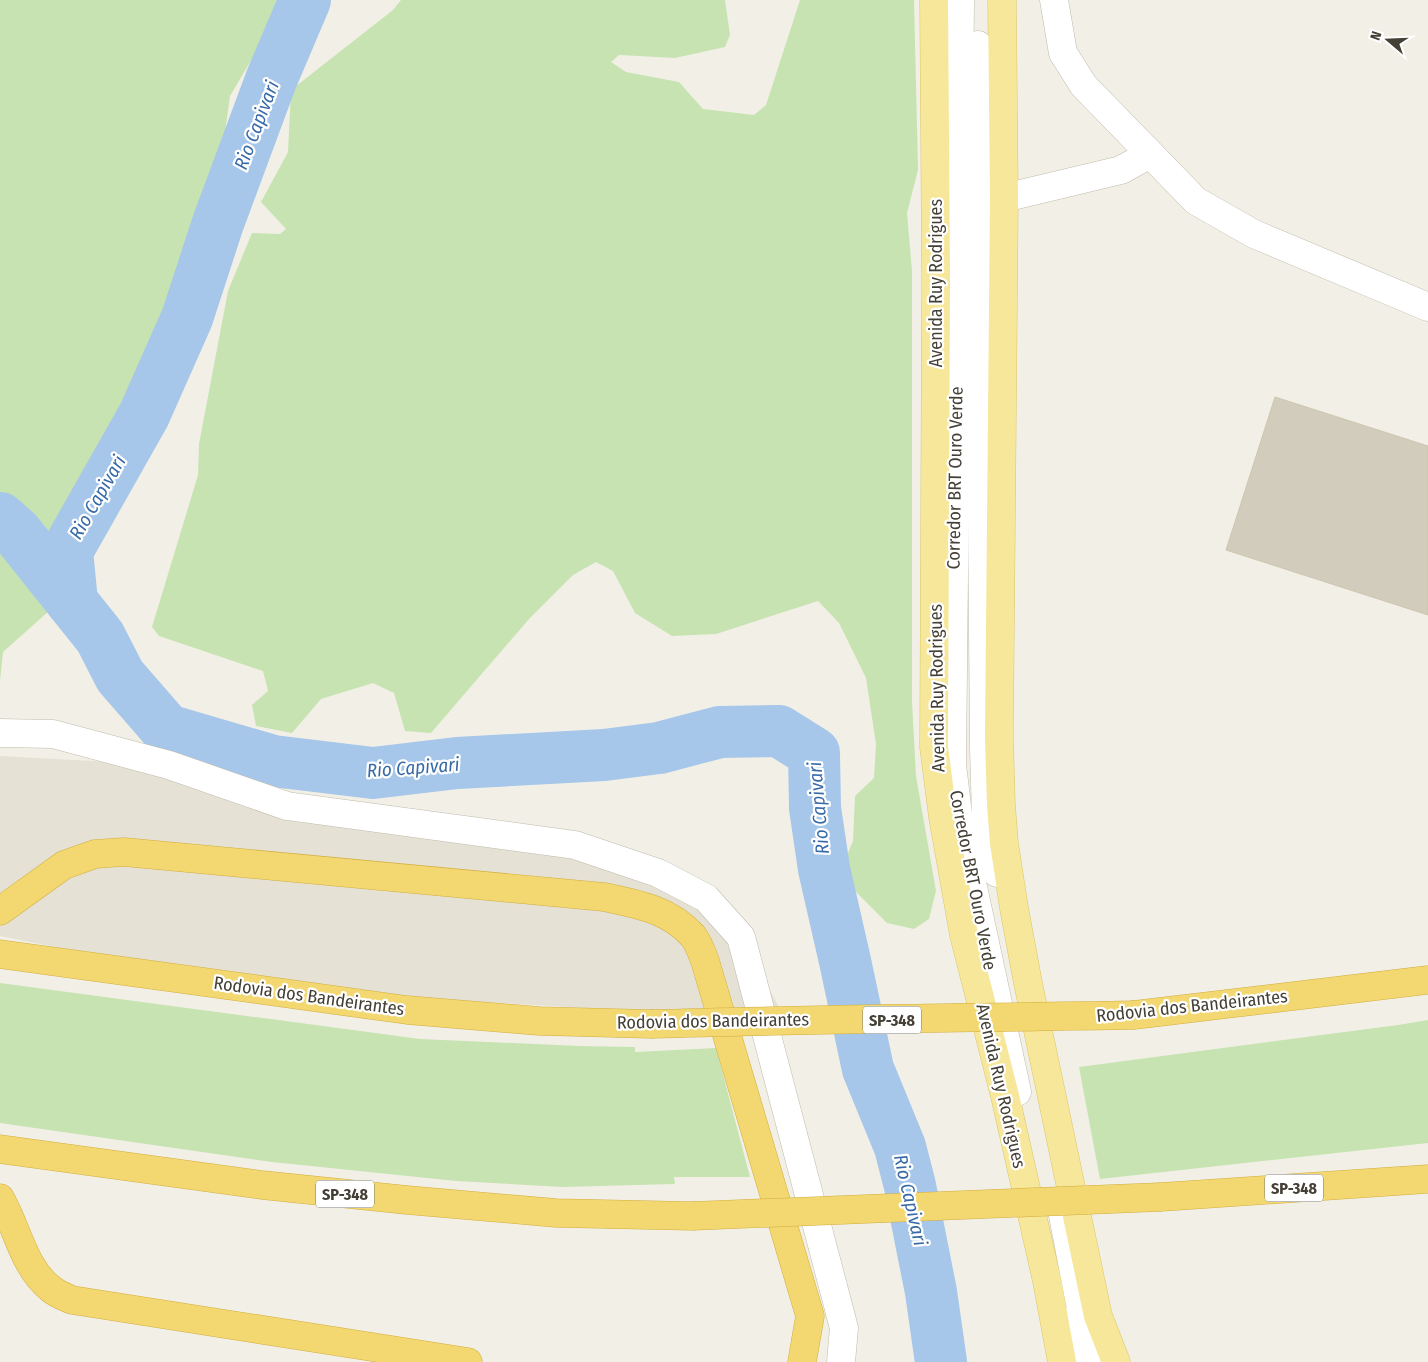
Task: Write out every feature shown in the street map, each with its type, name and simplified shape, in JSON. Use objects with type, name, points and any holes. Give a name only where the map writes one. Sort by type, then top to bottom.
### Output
[{"type":"highway","points":[[0,911],[64,865],[95,854],[124,852],[604,897],[649,906],[670,917],[694,937],[705,961],[810,1316],[802,1362]]},
{"type":"highway","name":"Rodovia dos Bandeirantes","points":[[0,954],[407,1010],[540,1021],[650,1024],[1134,1015],[1428,980]]},
{"type":"highway","name":"SP-348","points":[[0,1149],[262,1185],[407,1200],[556,1213],[692,1216],[1161,1197],[1428,1179]]},
{"type":"highway","points":[[0,1198],[8,1212],[28,1261],[39,1278],[53,1291],[72,1300],[468,1362]]},
{"type":"main road","name":"Avenida Ruy Rodrigues","points":[[934,0],[936,280],[934,747],[943,817],[964,935],[1005,1096],[1046,1280],[1062,1362]]},
{"type":"main road","points":[[1002,0],[1004,198],[999,737],[1004,843],[1028,983],[1098,1316],[1116,1362]]},
{"type":"lane","name":"Corredor BRT Ouro Verde","points":[[960,0],[952,766],[961,832],[1076,1362]]},
{"type":"lane","name":"Corredor BRT Ouro Verde","points":[[978,0],[986,817],[1083,1319],[1096,1362]]},
{"type":"lane","points":[[1054,0],[1063,53],[1084,86],[1196,201],[1254,234],[1428,307]]},
{"type":"lane","points":[[1004,198],[1121,170],[1150,154]]},
{"type":"lane","points":[[0,733],[53,734],[169,765],[287,806],[575,846],[658,873],[706,898],[741,937],[844,1328],[841,1362]]},
{"type":"shaded area","points":[[0,756],[169,765],[287,806],[658,873],[741,937],[786,1020],[263,989],[0,936]]},
{"type":"green space","points":[[0,0],[296,0],[256,52],[230,96],[198,329],[145,418],[82,548],[41,579],[39,591],[49,611],[3,652],[0,681]]},
{"type":"green space","points":[[401,0],[725,0],[730,35],[725,47],[675,58],[619,55],[611,62],[626,72],[679,82],[703,109],[754,115],[766,105],[800,0],[914,0],[918,170],[907,213],[912,271],[912,701],[916,776],[936,891],[929,919],[914,929],[887,923],[839,875],[853,841],[855,796],[874,778],[876,744],[866,678],[839,623],[818,601],[716,634],[672,636],[635,613],[613,571],[596,562],[573,575],[529,619],[431,733],[405,731],[394,693],[373,683],[321,699],[292,733],[256,726],[252,705],[268,691],[263,671],[159,636],[152,627],[198,475],[199,444],[228,291],[252,233],[280,234],[286,229],[261,202],[288,152],[291,90],[393,10]]},
{"type":"green space","points":[[0,983],[420,1039],[635,1047],[635,1052],[716,1048],[750,1177],[674,1177],[675,1184],[563,1187],[456,1181],[272,1162],[0,1123]]},
{"type":"green space","points":[[1428,1020],[1428,1143],[1100,1179],[1079,1067]]},
{"type":"building","points":[[1275,397],[1428,446],[1428,615],[1226,550]]},
{"type":"waterway","name":"Rio Capivari","points":[[305,0],[271,80],[218,223],[187,318],[144,415],[67,551],[72,602],[100,637],[120,676],[167,730],[273,761],[373,773],[457,763],[604,755],[659,748],[720,732],[779,731],[814,753],[815,808],[824,869],[868,1069],[900,1147],[910,1186],[931,1292],[941,1362]]},
{"type":"waterway","points":[[0,518],[16,532],[72,602]]}]
